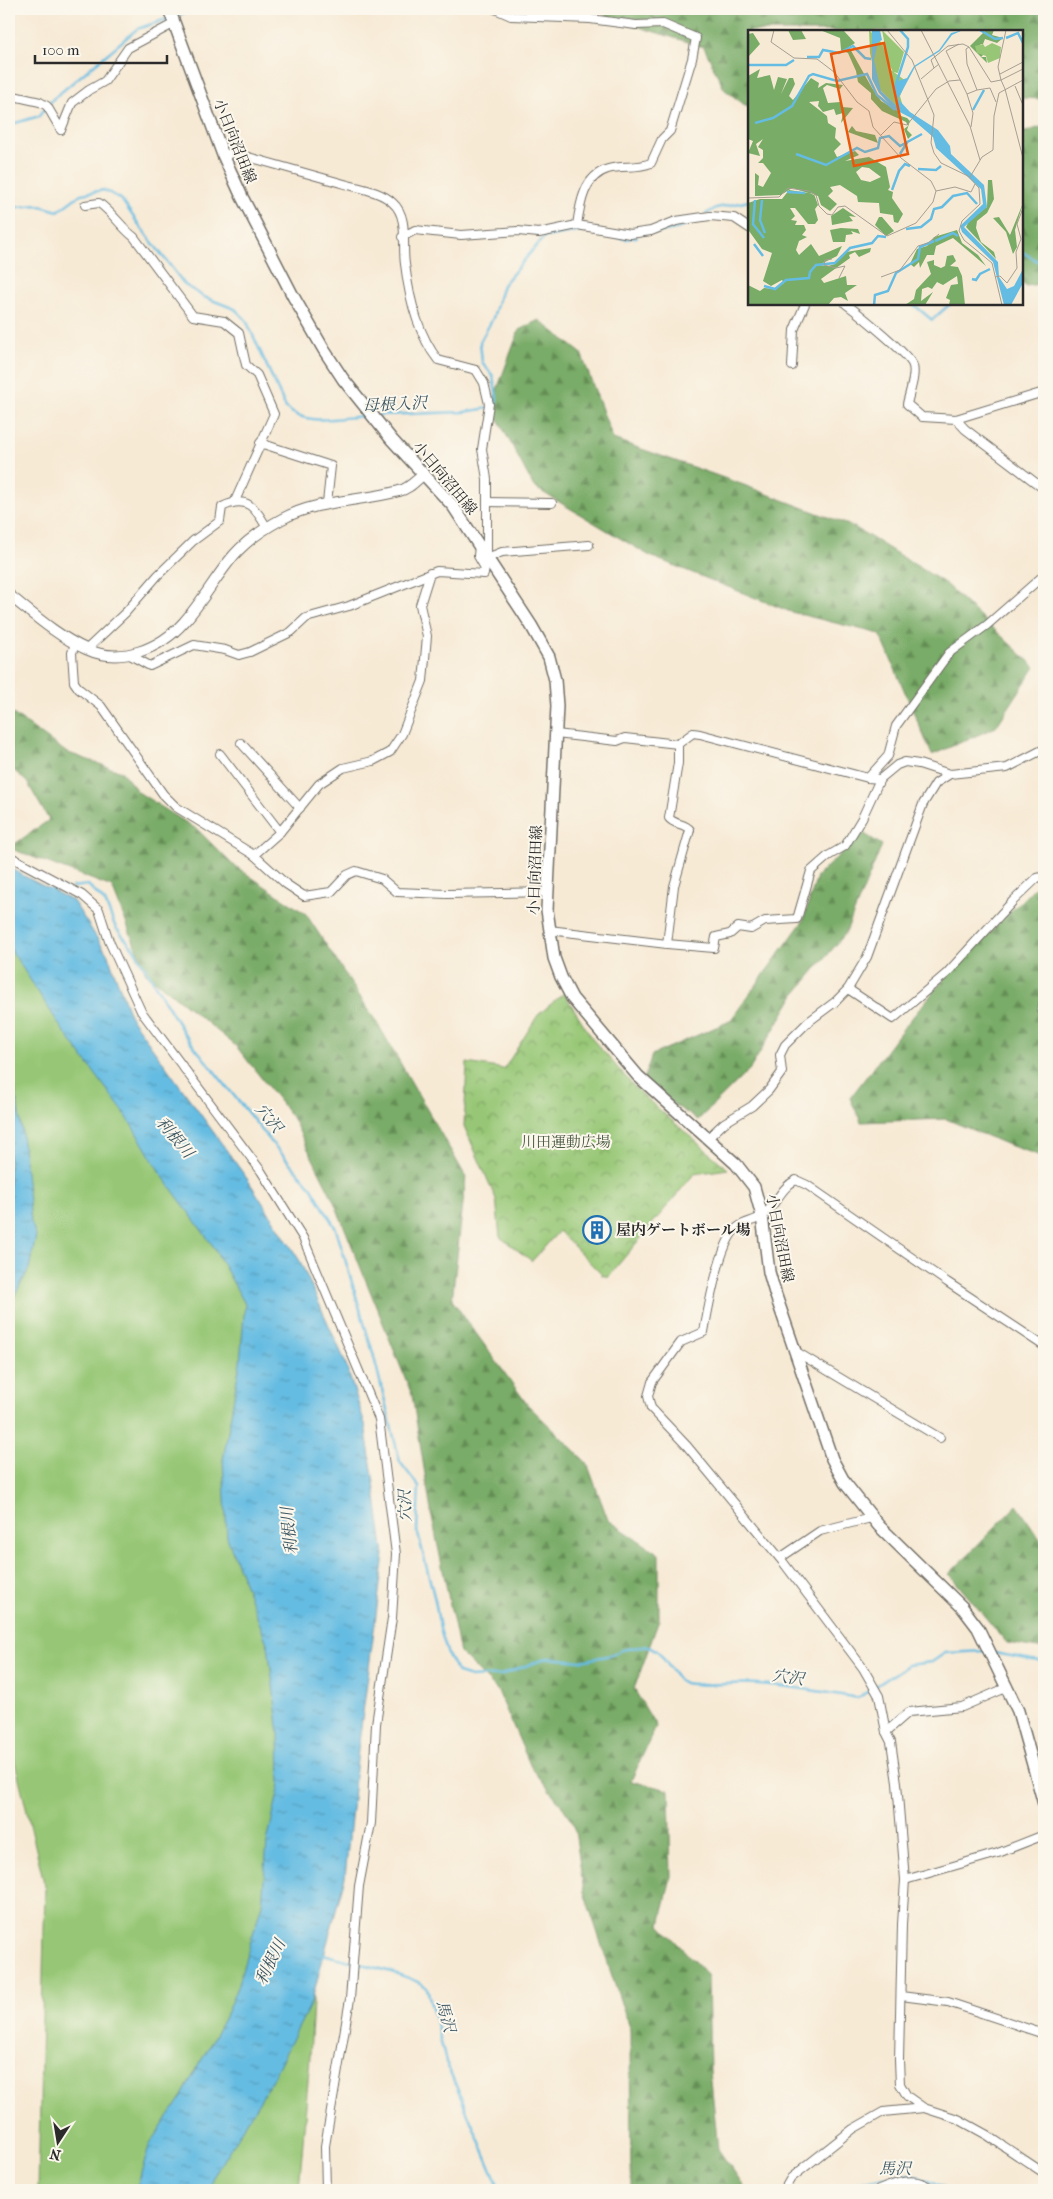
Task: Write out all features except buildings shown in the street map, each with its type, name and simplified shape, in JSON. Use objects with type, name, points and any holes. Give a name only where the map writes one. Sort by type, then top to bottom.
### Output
[{"type":"main road","name":"小日向沼田線","points":[[169,9],[223,155],[261,235],[324,350],[364,406],[453,506],[531,625],[549,657],[555,680],[556,734],[548,892],[549,930],[554,958],[561,977],[572,998],[638,1076],[746,1176],[754,1188],[762,1216],[769,1272],[832,1459],[846,1483],[871,1518],[962,1607],[978,1628],[1018,1710],[1044,1804]]},
{"type":"street","points":[[495,9],[511,16],[590,19],[636,25],[663,24],[696,38],[692,59],[670,131],[662,139],[651,163],[641,167],[608,169],[593,178],[581,201],[578,225]]},
{"type":"street","points":[[9,95],[40,102],[47,106],[61,130],[72,103],[105,81],[128,48],[136,42],[175,23]]},
{"type":"street","points":[[223,155],[234,154],[381,195],[393,202],[400,211],[404,222],[402,237],[405,265],[416,318],[424,341],[438,360],[476,370],[484,383],[489,404],[482,449],[487,479],[487,558],[502,552],[589,545]]},
{"type":"street","points":[[85,205],[99,203],[110,211],[122,228],[134,237],[194,316],[224,321],[239,333],[246,365],[257,376],[274,414],[234,501],[222,508],[220,521],[193,541],[158,575],[126,612],[87,649]]},
{"type":"street","points":[[402,237],[415,230],[461,235],[518,231],[539,233],[578,225],[630,234],[651,231],[676,221],[710,216],[734,218],[748,227]]},
{"type":"street","points":[[792,366],[794,330],[805,305]]},
{"type":"street","points":[[847,305],[909,357],[914,367],[907,404],[922,417],[956,419],[1044,392]]},
{"type":"street","points":[[956,419],[965,429],[1044,489]]},
{"type":"street","points":[[260,443],[331,466],[327,503]]},
{"type":"street","points":[[9,594],[75,643],[87,649],[109,655],[130,655],[158,644],[184,622],[235,554],[254,536],[283,518],[327,503],[400,491],[424,474]]},
{"type":"street","points":[[234,501],[256,508],[267,528]]},
{"type":"street","points":[[487,502],[552,503]]},
{"type":"street","points":[[130,655],[150,666],[194,645],[226,650],[239,655],[250,652],[291,632],[306,618],[349,606],[436,570],[484,574],[486,568],[478,556],[480,546]]},
{"type":"street","points":[[254,855],[280,832],[319,784],[343,768],[373,761],[390,752],[402,734],[422,681],[427,636],[420,605],[430,574]]},
{"type":"street","points":[[868,778],[888,756],[896,726],[949,653],[987,625],[1044,575]]},
{"type":"street","points":[[75,643],[72,653],[74,682],[78,688],[101,706],[163,794],[176,807],[254,855],[286,884],[304,896],[331,892],[347,874],[356,871],[382,880],[398,892],[447,894],[548,892]]},
{"type":"street","points":[[556,734],[617,741],[625,738],[678,744],[693,733],[868,778],[880,779]]},
{"type":"street","points":[[241,743],[300,808]]},
{"type":"street","points":[[666,944],[674,886],[690,830],[687,826],[672,821],[669,818],[678,763],[678,744]]},
{"type":"street","points":[[549,930],[714,948],[716,936],[730,934],[738,927],[751,929],[765,920],[797,919],[811,871],[828,856],[845,846],[862,818],[880,779],[897,765],[904,762],[919,764],[950,774],[1007,768],[1044,749]]},
{"type":"street","points":[[220,754],[280,832]]},
{"type":"street","points":[[707,1139],[724,1123],[752,1106],[769,1090],[782,1072],[780,1055],[785,1044],[848,989],[867,957],[923,804],[936,783],[950,774]]},
{"type":"street","points":[[9,856],[82,895],[99,910],[109,941],[141,1011],[261,1171],[303,1238],[380,1419],[396,1554],[392,1618],[376,1724],[371,1823],[360,1886],[350,1999],[325,2146],[326,2190]]},
{"type":"street","points":[[848,989],[893,1019],[947,973],[1014,901],[1037,878],[1044,876]]},
{"type":"street","points":[[1044,1001],[1042,1012],[1044,1013]]},
{"type":"street","points":[[1044,1346],[947,1282],[808,1185],[796,1180],[788,1184],[762,1216],[737,1227],[730,1236],[711,1291],[704,1332],[681,1342],[652,1382],[648,1396],[651,1408],[687,1446],[780,1558],[863,1668],[879,1696],[886,1732],[891,1742],[897,1783],[905,1880],[899,2060],[900,2084],[907,2096],[924,2108],[958,2119],[980,2131],[1044,2173]]},
{"type":"street","points":[[795,1351],[940,1438]]},
{"type":"street","points":[[780,1558],[820,1531],[871,1518]]},
{"type":"street","points":[[886,1732],[909,1712],[962,1707],[1008,1687]]},
{"type":"street","points":[[905,1880],[998,1853],[1044,1835]]},
{"type":"street","points":[[901,1996],[948,2002],[1044,2034]]},
{"type":"street","points":[[784,2190],[791,2178],[853,2129],[883,2112],[924,2108]]},
{"type":"street","points":[[879,2190],[892,2184],[910,2180],[928,2186],[933,2190]]},
{"type":"green space","points":[[592,9],[1044,9],[1044,99],[1023,98],[1023,30],[748,30],[748,106],[746,106],[724,89],[704,47],[616,20]]},
{"type":"green space","points":[[1044,126],[1044,283],[1026,286],[1023,284],[1023,133]]},
{"type":"green space","points":[[539,320],[581,353],[613,439],[741,484],[854,527],[943,582],[1035,667],[996,727],[932,755],[880,634],[791,612],[650,556],[534,487],[491,406],[519,330]]},
{"type":"green space","points":[[9,711],[66,752],[122,772],[138,792],[198,830],[232,864],[306,914],[379,1026],[466,1177],[452,1300],[527,1404],[587,1463],[608,1520],[659,1554],[659,1620],[634,1689],[656,1726],[631,1781],[669,1790],[671,1877],[660,1925],[708,1976],[710,2071],[718,2149],[746,2190],[631,2190],[630,2030],[584,1892],[574,1824],[531,1767],[498,1691],[460,1653],[432,1517],[412,1395],[333,1199],[292,1117],[236,1046],[146,973],[112,887],[9,848],[49,820],[27,782],[9,766]]},
{"type":"green space","points":[[863,833],[882,845],[845,934],[795,994],[750,1069],[698,1120],[642,1084],[652,1055],[730,1021],[803,921],[817,876]]},
{"type":"green space","points":[[1044,885],[1044,1157],[1006,1144],[946,1119],[861,1122],[850,1098],[902,1030],[944,979],[1035,887]]},
{"type":"green space","points":[[9,894],[306,1364],[335,1596],[310,2057],[299,2190],[38,2190],[45,1887],[9,1737]]},
{"type":"green space","name":"川田運動広場","points":[[564,993],[594,1041],[639,1092],[728,1169],[694,1174],[608,1277],[602,1275],[559,1231],[532,1261],[500,1237],[496,1199],[464,1126],[467,1063],[504,1069],[538,1015]]},
{"type":"green space","points":[[1017,1505],[1044,1545],[1044,1649],[1007,1643],[949,1574]]},
{"type":"water","name":"利根川","points":[[9,866],[22,875],[73,901],[108,955],[131,1018],[248,1180],[300,1261],[344,1359],[365,1424],[384,1555],[358,1750],[345,1877],[311,2003],[268,2087],[214,2175],[211,2190],[136,2190],[149,2146],[182,2096],[225,2017],[237,1987],[262,1904],[267,1842],[280,1784],[279,1734],[268,1646],[227,1537],[223,1460],[240,1362],[245,1304],[213,1246],[161,1174],[125,1114],[62,1029],[9,947]]},
{"type":"water","points":[[9,1051],[22,1132],[31,1222],[36,1236],[29,1269],[9,1306]]},
{"type":"waterway","points":[[175,16],[195,9]]},
{"type":"waterway","points":[[9,125],[39,116],[53,99],[137,29],[170,18]]},
{"type":"waterway","name":"母根入沢","points":[[9,208],[37,205],[58,211],[81,194],[104,190],[121,199],[185,285],[204,297],[235,309],[246,320],[286,408],[294,414],[303,417],[324,420],[367,416]]},
{"type":"waterway","name":"母根入沢","points":[[706,214],[716,208],[748,201]]},
{"type":"waterway","name":"母根入沢","points":[[655,233],[680,228],[692,221]]},
{"type":"waterway","name":"母根入沢","points":[[378,415],[464,412],[495,407],[497,398],[493,376],[482,362],[480,342],[493,318],[503,285],[544,237],[586,230]]},
{"type":"waterway","name":"母根入沢","points":[[594,232],[626,239],[637,237]]},
{"type":"waterway","name":"母根入沢","points":[[1023,253],[1044,265]]},
{"type":"waterway","name":"母根入沢","points":[[914,305],[932,320],[949,305]]},
{"type":"waterway","name":"穴沢","points":[[72,887],[88,885],[105,902],[116,928],[134,949],[185,1035],[273,1144],[312,1188],[336,1229],[373,1353],[400,1462],[419,1487],[417,1530],[435,1600],[440,1629],[448,1655],[458,1673],[471,1677],[501,1675],[547,1658],[581,1661],[644,1646],[657,1650],[679,1680],[684,1683],[703,1685],[771,1685],[858,1698],[908,1665],[932,1662],[945,1653],[986,1651]]},
{"type":"waterway","name":"穴沢","points":[[48,890],[65,888]]},
{"type":"waterway","name":"穴沢","points":[[994,1653],[1044,1662]]},
{"type":"waterway","name":"馬沢","points":[[323,1954],[394,1973],[427,1988],[446,2062],[500,2190]]},
{"type":"waterway","name":"馬沢","points":[[843,2190],[867,2180],[895,2175],[922,2178],[946,2190]]},
{"type":"place","name":"屋内ゲートボール場","points":[[597,1230]]}]
